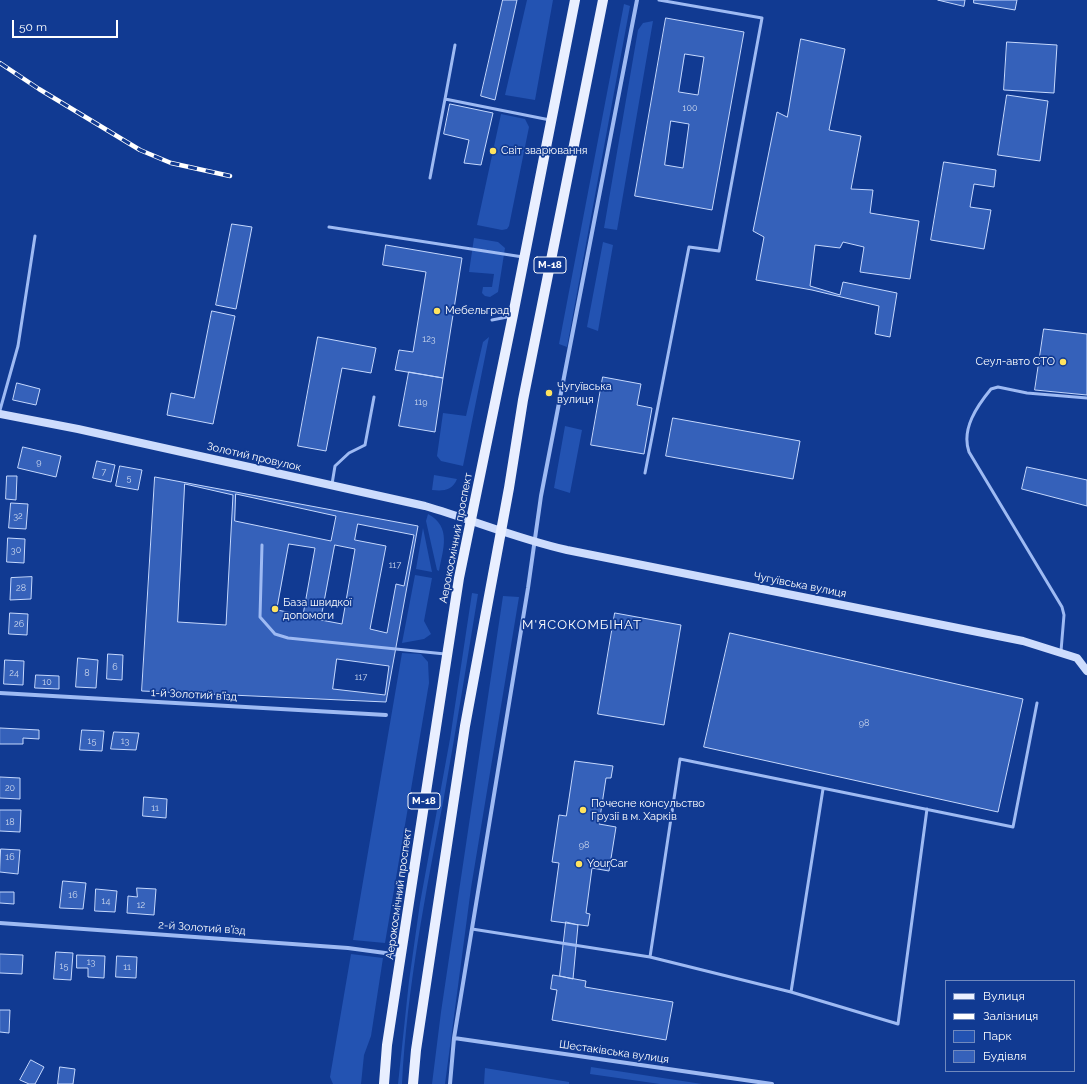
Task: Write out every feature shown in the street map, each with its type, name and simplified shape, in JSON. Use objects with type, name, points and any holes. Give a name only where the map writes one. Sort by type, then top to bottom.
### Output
[{"type":"main road","name":"Аерокосмічний проспект","points":[[384,1084],[387,1045],[402,955],[446,654],[459,578],[525,257],[575,0]]},
{"type":"main road","name":"М-18","points":[[413,1084],[416,1050],[465,726],[501,532],[523,400],[603,0]]},
{"type":"street","points":[[450,1084],[454,1038],[528,588],[533,542],[637,0]]},
{"type":"street","name":"Золотий провулок","points":[[0,414],[85,430],[425,506],[472,520],[501,532]]},
{"type":"street","name":"Чугуївська вулиця","points":[[501,532],[533,542],[1023,641],[1077,658],[1087,671]]},
{"type":"street","name":"1-й Золотий в’їзд","points":[[0,693],[386,716]]},
{"type":"street","name":"2-й Золотий в’їзд","points":[[0,923],[348,948],[402,955]]},
{"type":"street","name":"Шестаківська вулиця","points":[[454,1038],[772,1084]]},
{"type":"lane","points":[[645,473],[689,247],[719,251],[762,18],[659,0]]},
{"type":"lane","points":[[430,178],[455,45]]},
{"type":"lane","points":[[445,98],[551,120]]},
{"type":"lane","points":[[329,227],[525,257]]},
{"type":"lane","points":[[0,410],[18,346],[35,236]]},
{"type":"lane","points":[[492,320],[513,315]]},
{"type":"lane","points":[[1061,653],[1064,615],[1062,608],[969,452],[967,437],[972,417],[991,389],[998,387],[1027,393],[1087,398]]},
{"type":"lane","points":[[332,486],[335,466],[349,453],[365,445],[374,397]]},
{"type":"lane","points":[[262,545],[260,617],[274,634],[288,638],[446,654]]},
{"type":"lane","points":[[650,957],[680,759],[1013,827],[1037,703]]},
{"type":"lane","points":[[791,992],[823,789]]},
{"type":"lane","points":[[472,929],[650,957],[791,992],[898,1024],[927,809]]},
{"type":"green space","points":[[527,0],[553,0],[535,100],[505,95]]},
{"type":"green space","points":[[624,4],[630,6],[567,347],[559,344]]},
{"type":"green space","points":[[653,21],[617,230],[604,228],[638,30],[643,23]]},
{"type":"green space","points":[[501,114],[525,119],[529,127],[509,226],[507,229],[502,230],[477,225]]},
{"type":"green space","points":[[474,238],[498,242],[505,248],[498,292],[490,297],[485,296],[482,293],[483,287],[492,287],[494,274],[469,272]]},
{"type":"green space","points":[[603,242],[613,245],[598,331],[587,327]]},
{"type":"green space","points":[[489,337],[463,466],[441,461],[437,456],[443,413],[466,416],[483,342]]},
{"type":"green space","points":[[565,426],[582,430],[570,493],[554,488]]},
{"type":"green space","points":[[434,475],[457,479],[450,488],[432,490]]},
{"type":"green space","points":[[428,514],[436,519],[443,532],[444,547],[439,571],[437,570],[426,521]]},
{"type":"green space","points":[[423,528],[432,572],[416,569]]},
{"type":"green space","points":[[415,575],[432,578],[424,621],[431,634],[424,639],[402,643]]},
{"type":"green space","points":[[472,593],[478,594],[418,940],[408,1012],[402,1084],[398,1084],[409,981],[420,903],[450,739]]},
{"type":"green space","points":[[503,596],[519,597],[471,888],[445,1084],[432,1084],[441,1012]]},
{"type":"green space","points":[[402,653],[421,654],[428,662],[429,683],[385,943],[353,940]]},
{"type":"green space","points":[[351,954],[383,958],[371,1036],[364,1055],[361,1084],[333,1084],[330,1077]]},
{"type":"green space","points":[[591,1067],[702,1084],[660,1084],[590,1074]]},
{"type":"green space","points":[[485,1068],[569,1082],[569,1084],[484,1084]]},
{"type":"building","points":[[503,0],[517,0],[495,100],[481,96]]},
{"type":"building","points":[[938,0],[965,0],[964,6]]},
{"type":"building","points":[[974,0],[1017,0],[1015,10],[974,3]]},
{"type":"building","points":[[666,18],[744,32],[712,210],[635,196]],"holes":[[[685,54],[704,57],[698,95],[679,92]],[[671,121],[689,124],[683,168],[665,165]]]},
{"type":"building","points":[[801,39],[845,49],[829,130],[861,136],[851,189],[873,190],[870,213],[919,221],[910,279],[860,272],[864,247],[843,242],[840,248],[815,245],[810,286],[840,295],[843,282],[897,293],[890,337],[875,334],[879,306],[812,290],[756,280],[764,237],[753,231],[777,112],[787,117]]},
{"type":"building","points":[[1007,42],[1057,45],[1054,93],[1004,90]]},
{"type":"building","points":[[1007,95],[1048,101],[1040,161],[998,155]]},
{"type":"building","points":[[450,104],[493,113],[481,165],[464,163],[469,140],[444,134]]},
{"type":"building","points":[[944,162],[996,170],[994,187],[974,184],[970,207],[991,210],[984,249],[931,240]]},
{"type":"building","points":[[232,224],[252,227],[236,309],[216,305]]},
{"type":"building","name":"Мебельград","points":[[386,245],[462,258],[443,378],[395,370],[399,350],[413,352],[426,272],[383,265]]},
{"type":"building","points":[[212,311],[235,316],[213,424],[167,415],[171,393],[194,398]]},
{"type":"building","name":"Сеул-авто СТО","points":[[1044,329],[1087,334],[1087,395],[1035,390]]},
{"type":"building","points":[[318,337],[376,348],[371,373],[342,368],[326,451],[298,446]]},
{"type":"building","points":[[409,372],[443,378],[435,432],[399,426]]},
{"type":"building","points":[[603,377],[641,384],[637,405],[652,408],[644,454],[591,445]]},
{"type":"building","points":[[17,383],[40,389],[36,405],[13,400]]},
{"type":"building","points":[[673,418],[800,441],[793,479],[666,456]]},
{"type":"building","points":[[23,447],[61,456],[56,477],[18,468]]},
{"type":"building","points":[[97,461],[115,465],[111,482],[93,478]]},
{"type":"building","points":[[120,466],[142,470],[138,490],[116,486]]},
{"type":"building","points":[[1027,467],[1087,480],[1087,506],[1022,489]]},
{"type":"building","points":[[7,476],[17,476],[16,500],[6,499]]},
{"type":"building","name":"База швидкої допомоги","points":[[155,477],[418,526],[386,702],[142,691]]},
{"type":"building","points":[[185,484],[233,495],[226,625],[178,622]]},
{"type":"building","points":[[236,494],[336,516],[331,541],[235,521]]},
{"type":"building","points":[[11,503],[28,504],[26,529],[9,528]]},
{"type":"building","points":[[358,524],[414,535],[404,586],[396,584],[387,633],[370,629],[386,546],[355,540]]},
{"type":"building","points":[[8,538],[25,539],[24,563],[7,562]]},
{"type":"building","points":[[289,544],[315,548],[303,615],[277,610]]},
{"type":"building","points":[[335,545],[355,549],[342,624],[321,620]]},
{"type":"building","points":[[32,577],[31,599],[10,600],[11,578]]},
{"type":"building","points":[[10,613],[28,614],[27,635],[9,634]]},
{"type":"building","points":[[615,613],[681,625],[664,725],[598,714]]},
{"type":"building","points":[[730,633],[1023,699],[998,812],[704,747]]},
{"type":"building","points":[[108,654],[123,655],[122,680],[107,679]]},
{"type":"building","points":[[78,658],[98,660],[96,688],[76,687]]},
{"type":"building","points":[[337,659],[389,666],[385,695],[333,689]]},
{"type":"building","points":[[5,660],[24,661],[23,685],[4,684]]},
{"type":"building","points":[[36,675],[59,676],[59,689],[35,688]]},
{"type":"building","points":[[0,728],[39,730],[39,739],[23,738],[23,744],[0,744]]},
{"type":"building","points":[[82,730],[104,731],[102,751],[80,750]]},
{"type":"building","points":[[114,732],[139,733],[136,750],[111,749]]},
{"type":"building","points":[[575,761],[613,766],[611,778],[606,778],[599,824],[616,827],[609,871],[592,868],[586,913],[590,914],[588,926],[551,921],[559,863],[552,862],[559,815],[566,816]]},
{"type":"building","points":[[0,777],[20,778],[20,799],[0,798]]},
{"type":"building","points":[[144,797],[167,799],[166,818],[143,816]]},
{"type":"building","points":[[0,810],[21,810],[20,832],[0,831]]},
{"type":"building","points":[[1,849],[20,850],[18,874],[0,872]]},
{"type":"building","points":[[63,881],[86,883],[83,909],[60,908]]},
{"type":"building","points":[[137,888],[156,889],[154,915],[127,913],[128,896],[137,897]]},
{"type":"building","points":[[96,889],[117,891],[115,912],[95,911]]},
{"type":"building","points":[[0,892],[14,892],[14,904],[0,903]]},
{"type":"building","points":[[566,922],[578,925],[573,979],[560,976]]},
{"type":"building","points":[[56,952],[73,953],[71,980],[54,979]]},
{"type":"building","points":[[0,954],[23,955],[22,974],[0,973]]},
{"type":"building","points":[[77,955],[105,956],[104,978],[88,977],[88,968],[77,968]]},
{"type":"building","points":[[117,956],[137,957],[136,978],[116,977]]},
{"type":"building","points":[[553,975],[586,981],[585,987],[673,1002],[666,1040],[552,1020],[557,990],[551,989]]},
{"type":"building","points":[[0,1010],[10,1010],[9,1033],[0,1032]]},
{"type":"building","points":[[31,1060],[44,1067],[35,1084],[29,1084],[20,1080]]},
{"type":"building","points":[[60,1067],[75,1069],[73,1084],[58,1084]]},
{"type":"railway","points":[[0,63],[39,89],[140,150],[171,163],[230,176]]},
{"type":"place","name":"Світ зварювання","points":[[493,151]]},
{"type":"place","name":"Мебельград","points":[[437,311]]},
{"type":"place","name":"Сеул-авто СТО","points":[[1063,362]]},
{"type":"place","name":"Чугуївська вулиця","points":[[549,393]]},
{"type":"place","name":"База швидкої допомоги","points":[[275,609]]},
{"type":"place","name":"Почесне консульство Грузії в м. Харків","points":[[583,810]]},
{"type":"place","name":"YourCar","points":[[579,864]]},
{"type":"district","name":"М'ЯСОКОМБІНАТ","points":[[582,625]]}]
